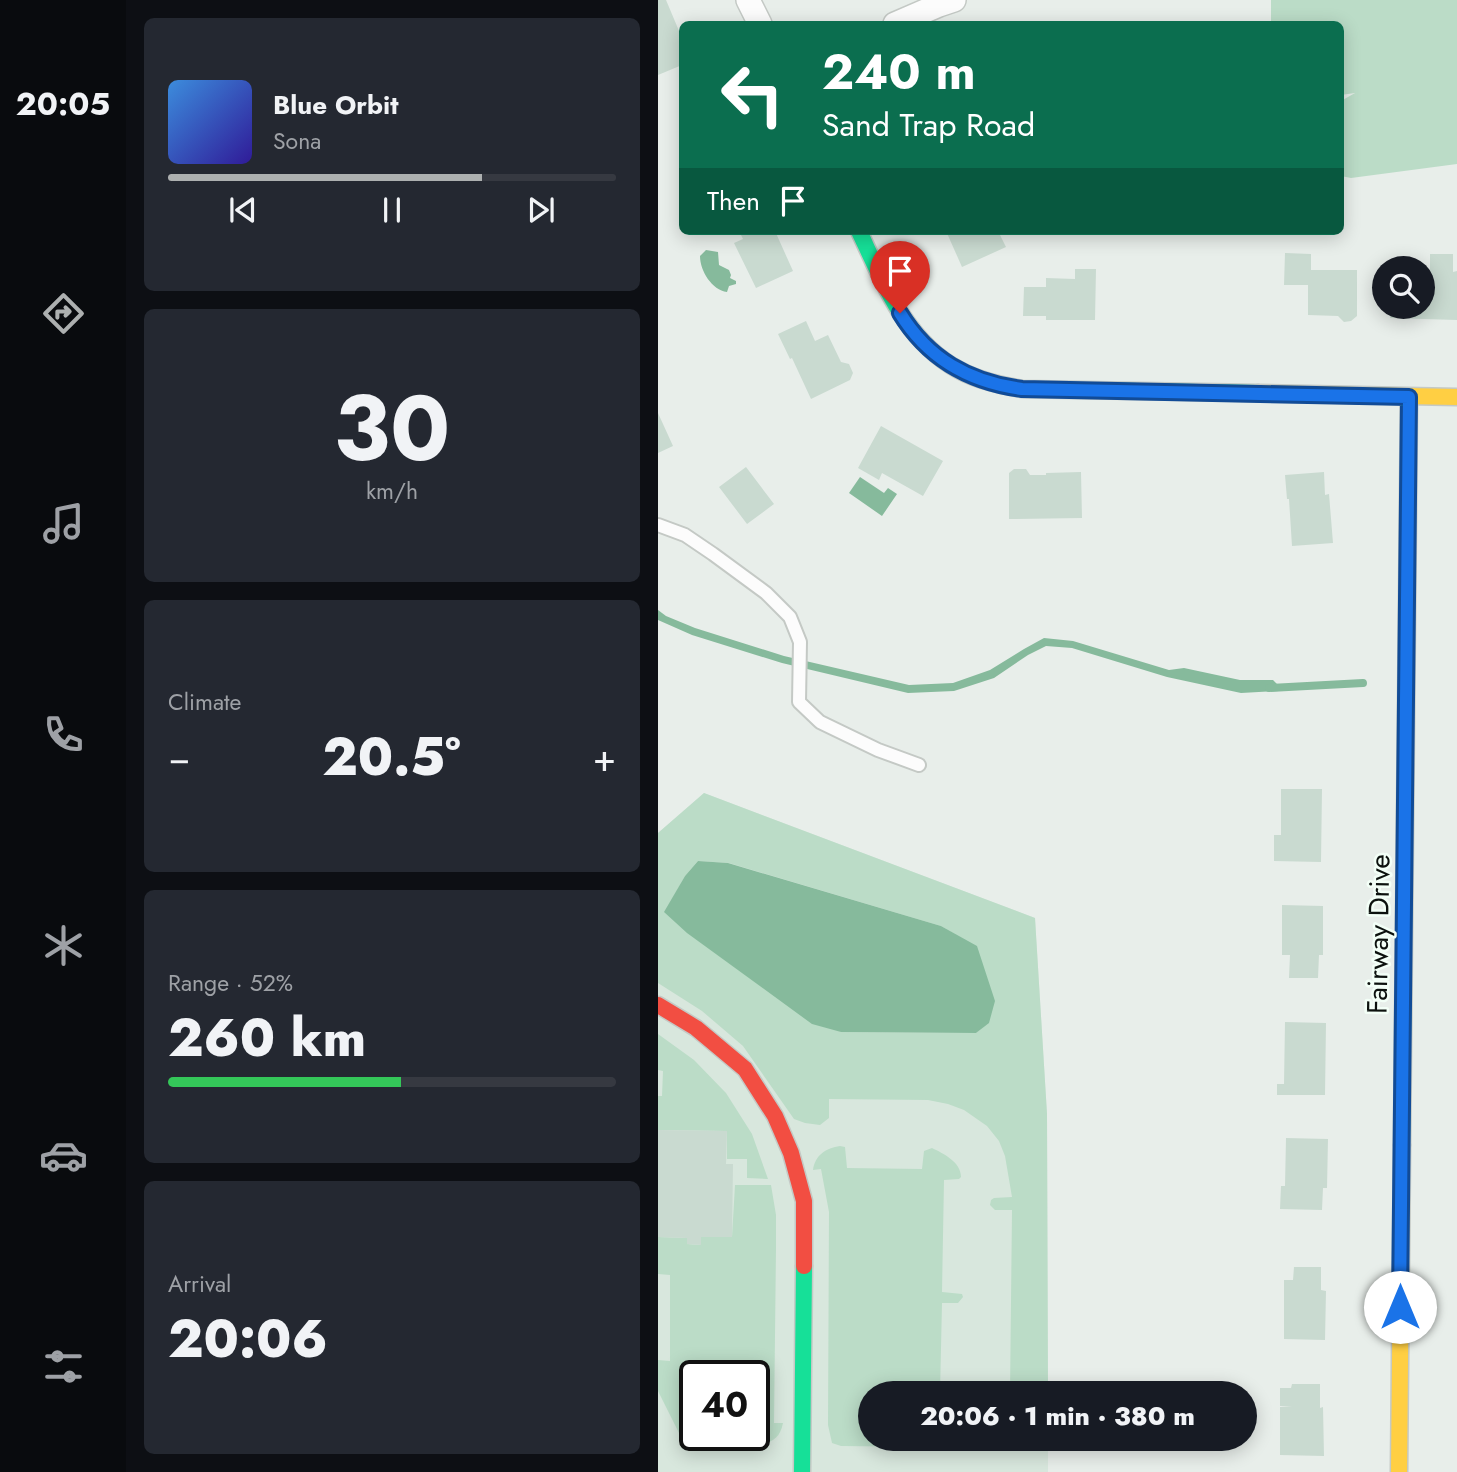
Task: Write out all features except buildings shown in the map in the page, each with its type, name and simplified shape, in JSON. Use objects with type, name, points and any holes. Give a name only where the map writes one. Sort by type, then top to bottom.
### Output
[{"type":"street","points":[[748,0],[758,21]]},
{"type":"street","points":[[902,21],[954,0]]},
{"type":"street","points":[[861,235],[891,299],[909,327],[925,346],[944,361],[984,382],[1022,389],[1457,397]]},
{"type":"street","name":"Fairway Drive","points":[[1399,1472],[1409,397]]},
{"type":"street","points":[[658,1004],[696,1028],[745,1069],[775,1116],[792,1153],[804,1201],[802,1472]]},
{"type":"lane","points":[[658,525],[685,535],[766,593],[790,617],[800,642],[799,702],[820,722],[878,750],[919,765]]},
{"type":"shaded area","points":[[1271,0],[1457,0],[1457,164],[1351,178],[1344,177],[1344,99],[1355,93],[1344,95],[1344,21],[1271,21]]},
{"type":"shaded area","points":[[706,250],[718,252],[719,265],[729,270],[730,278],[736,281],[736,284],[729,286],[727,292],[716,288],[705,273],[700,256]]},
{"type":"shaded area","points":[[860,477],[884,493],[888,488],[897,494],[882,516],[849,493]]},
{"type":"shaded area","points":[[658,610],[695,628],[784,656],[909,685],[953,683],[990,670],[1044,638],[1073,641],[1169,670],[1184,668],[1240,680],[1273,680],[1279,691],[1241,693],[1167,677],[1072,648],[1046,646],[994,678],[954,691],[908,693],[782,663],[692,635],[658,620]]},
{"type":"shaded area","points":[[704,793],[1035,918],[1047,1114],[1048,1381],[858,1381],[858,1451],[1048,1451],[1048,1472],[658,1472],[658,833]]},
{"type":"shaded area","points":[[704,793],[1035,918],[1047,1114],[1048,1381],[1010,1381],[1012,1210],[995,1210],[990,1205],[994,1198],[1012,1197],[1005,1156],[999,1141],[987,1126],[964,1110],[928,1100],[829,1099],[829,1118],[820,1125],[794,1119],[743,1046],[702,1011],[658,983],[658,833]],"holes":[[[698,861],[729,863],[941,926],[977,947],[989,1022],[976,1033],[841,1032],[665,912],[685,876]]]},
{"type":"shaded area","points":[[698,861],[728,863],[941,926],[977,946],[995,1001],[989,1023],[976,1033],[841,1032],[812,1024],[687,933],[664,912],[685,876]]},
{"type":"shaded area","points":[[658,1034],[694,1060],[726,1093],[752,1134],[768,1179],[747,1178],[747,1159],[727,1159],[727,1131],[658,1130],[658,1096],[662,1096],[663,1071],[658,1070]]},
{"type":"shaded area","points":[[845,1147],[847,1168],[922,1169],[924,1151],[932,1148],[951,1159],[958,1167],[961,1177],[944,1180],[942,1292],[962,1294],[963,1297],[958,1303],[942,1303],[940,1381],[858,1381],[858,1446],[832,1443],[828,1425],[829,1212],[821,1169],[813,1170],[816,1160],[830,1148]]},
{"type":"shaded area","points":[[735,1185],[771,1185],[776,1215],[774,1423],[783,1423],[780,1432],[770,1441],[770,1360],[679,1360],[679,1433],[658,1391],[658,1360],[670,1361],[670,1275],[658,1274],[658,1237],[687,1238],[687,1244],[700,1245],[701,1237],[732,1237]]},
{"type":"waterway","points":[[1269,688],[1363,683]]},
{"type":"traffic: fast","points":[[861,235],[887,290],[910,327],[940,358],[974,377],[1022,389],[1258,393]]},
{"type":"traffic: fast","points":[[1402,1145],[1409,397]]},
{"type":"traffic: fast","points":[[802,1472],[804,1266]]},
{"type":"traffic: slow","points":[[1258,393],[1457,397]]},
{"type":"traffic: slow","points":[[1399,1472],[1402,1145]]},
{"type":"traffic: jam","points":[[658,1005],[696,1028],[745,1069],[775,1116],[791,1153],[804,1201],[804,1266]]},
{"type":"route","points":[[900,313],[925,346],[944,361],[984,382],[1009,387],[1409,397],[1400,1307]]}]
